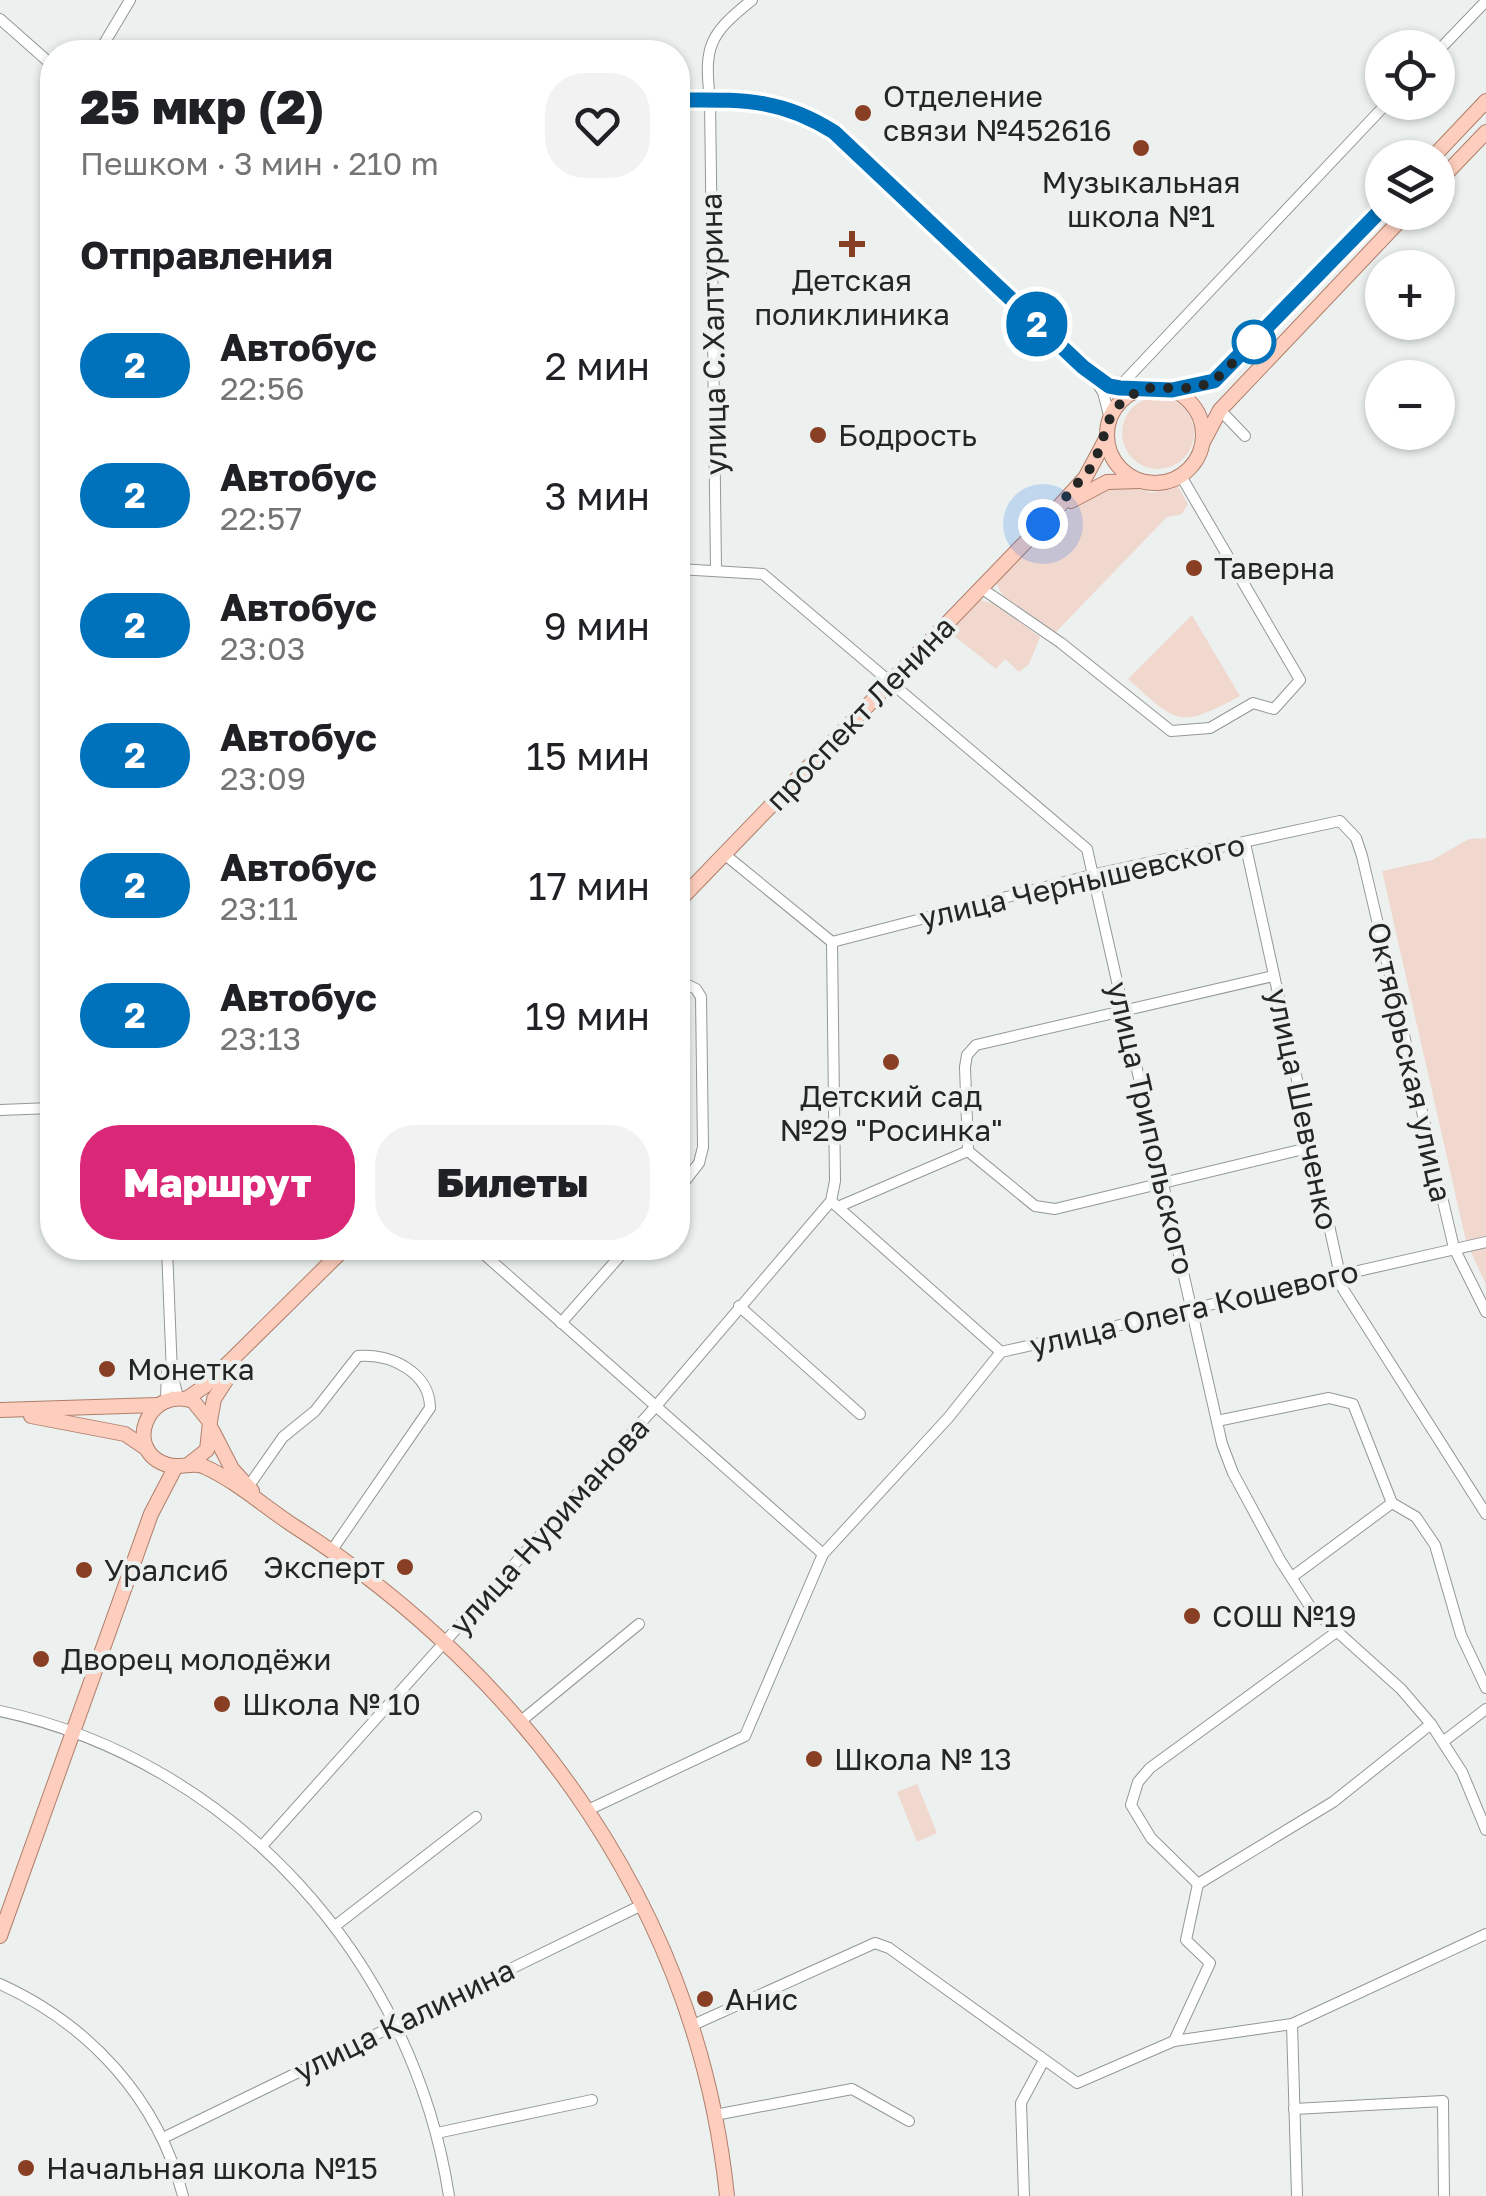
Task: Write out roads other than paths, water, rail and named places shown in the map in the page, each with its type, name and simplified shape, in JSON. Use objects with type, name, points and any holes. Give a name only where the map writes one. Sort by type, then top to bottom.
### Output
[{"type":"main road","points":[[1449,140],[1486,101]]},
{"type":"main road","points":[[1455,164],[1486,132]]},
{"type":"main road","points":[[1365,227],[1228,370],[1196,388],[1144,388],[1122,401],[1110,418],[1107,437],[1117,465],[1142,482],[1162,483],[1181,476],[1195,461],[1220,410],[1391,230]]},
{"type":"main road","points":[[1172,390],[1192,406],[1202,442]]},
{"type":"main road","name":"проспект Ленина","points":[[690,890],[1043,524],[1084,478],[1107,437]]},
{"type":"main road","name":"проспект Ленина","points":[[1043,524],[1091,488],[1107,482],[1142,482]]},
{"type":"main road","points":[[3,1411],[171,1400],[197,1394],[333,1260]]},
{"type":"main road","points":[[0,1936],[152,1514],[183,1465],[206,1450],[220,1387],[284,1308]]},
{"type":"main road","points":[[171,1400],[199,1405],[232,1470],[278,1515]]},
{"type":"main road","points":[[152,1514],[153,1456],[144,1426],[171,1400]]},
{"type":"main road","points":[[3,1411],[125,1434],[153,1456],[206,1468],[332,1550],[446,1642],[521,1721],[588,1810],[645,1904],[692,2025],[716,2115],[727,2196]]},
{"type":"street","points":[[106,40],[130,0]]},
{"type":"street","name":"улица С.Халтурина","points":[[716,568],[710,100],[705,54],[713,40],[752,0]]},
{"type":"street","points":[[1455,33],[1486,1]]},
{"type":"street","points":[[0,20],[40,55]]},
{"type":"street","points":[[690,100],[761,100],[786,106],[834,132],[1083,367],[1109,386],[1144,388]]},
{"type":"street","points":[[1120,388],[1371,120]]},
{"type":"street","points":[[1083,367],[1103,392],[1110,418]]},
{"type":"street","points":[[1220,410],[1245,436]]},
{"type":"street","points":[[981,588],[1061,643],[1171,731],[1210,728],[1253,703],[1274,708],[1300,680],[1181,476]]},
{"type":"street","points":[[690,569],[716,568],[762,574],[1087,849],[1096,874]]},
{"type":"street","name":"улица Чернышевского","points":[[832,942],[1096,874],[1332,821]]},
{"type":"street","name":"Октябрьская улица","points":[[1332,821],[1340,821],[1352,831],[1362,856],[1454,1248],[1486,1312]]},
{"type":"street","name":"улица Шевченко","points":[[1244,843],[1339,1275],[1352,1308],[1486,1514]]},
{"type":"street","points":[[729,858],[832,942],[836,1204],[1000,1352]]},
{"type":"street","name":"улица Трипольского","points":[[1096,874],[1191,1308],[1233,1473],[1292,1578],[1334,1633],[1400,1689],[1444,1741],[1486,1830]]},
{"type":"street","points":[[1273,976],[976,1045],[967,1055],[965,1068],[968,1151],[1036,1206],[1055,1209],[1312,1147]]},
{"type":"street","points":[[690,986],[701,997],[704,1130],[699,1164],[690,1175]]},
{"type":"street","points":[[0,1110],[40,1108]]},
{"type":"street","points":[[836,1204],[968,1151]]},
{"type":"street","name":"улица Нуриманова","points":[[262,1846],[656,1406],[739,1306],[836,1204]]},
{"type":"street","name":"улица Олега Кошевого","points":[[588,1810],[745,1736],[823,1554],[948,1418],[1000,1352],[1486,1242]]},
{"type":"street","points":[[167,1260],[171,1400]]},
{"type":"street","points":[[491,1260],[823,1554]]},
{"type":"street","points":[[560,1322],[616,1260]]},
{"type":"street","points":[[739,1306],[860,1414]]},
{"type":"street","points":[[248,1487],[283,1437],[315,1411],[354,1359],[366,1355],[413,1372],[423,1380],[430,1408],[332,1550]]},
{"type":"street","points":[[1217,1421],[1329,1398],[1346,1400],[1358,1410],[1392,1503],[1416,1518],[1434,1545],[1462,1635],[1486,1688]]},
{"type":"street","points":[[1292,1578],[1392,1503]]},
{"type":"street","points":[[521,1721],[639,1624]]},
{"type":"street","points":[[1198,1884],[1150,1838],[1138,1818],[1131,1805],[1138,1782],[1150,1768],[1334,1633]]},
{"type":"street","points":[[1444,1741],[1486,1709]]},
{"type":"street","points":[[0,1711],[74,1731],[172,1780],[262,1846],[335,1926],[396,2023],[436,2133],[449,2196]]},
{"type":"street","points":[[1174,2041],[1210,1963],[1186,1940],[1198,1884],[1333,1802],[1430,1724]]},
{"type":"street","points":[[335,1926],[476,1818]]},
{"type":"street","name":"улица Калинина","points":[[163,2138],[645,1904]]},
{"type":"street","points":[[692,2025],[875,1942],[889,1948],[1077,2084],[1174,2041],[1292,2024],[1486,1934]]},
{"type":"street","points":[[0,1984],[48,2009],[97,2048],[138,2096],[163,2138],[183,2196]]},
{"type":"street","points":[[1292,2024],[1297,2196]]},
{"type":"street","points":[[1024,2196],[1021,2102],[1043,2062]]},
{"type":"street","points":[[716,2115],[852,2090],[908,2121]]},
{"type":"street","points":[[436,2133],[592,2100]]},
{"type":"street","points":[[1294,2109],[1443,2101],[1444,2196]]},
{"type":"place","name":"Отделение связи №452616","points":[[863,113]]},
{"type":"place","name":"Музыкальная школа №1","points":[[1141,148]]},
{"type":"place","name":"Детская поликлиника","points":[[852,244]]},
{"type":"place","name":"Бодрость","points":[[818,435]]},
{"type":"place","name":"Таверна","points":[[1194,568]]},
{"type":"place","name":"Детский сад №29 \"Росинка\"","points":[[891,1062]]},
{"type":"place","name":"Монетка","points":[[107,1369]]},
{"type":"place","name":"Эксперт","points":[[405,1567]]},
{"type":"place","name":"Уралсиб","points":[[84,1570]]},
{"type":"place","name":"СОШ №19","points":[[1192,1616]]},
{"type":"place","name":"Дворец молодёжи","points":[[41,1659]]},
{"type":"place","name":"Школа № 10","points":[[222,1704]]},
{"type":"place","name":"Школа № 13","points":[[814,1759]]},
{"type":"place","name":"Анис","points":[[705,1999]]},
{"type":"place","name":"Начальная школа №15","points":[[26,2168]]}]
